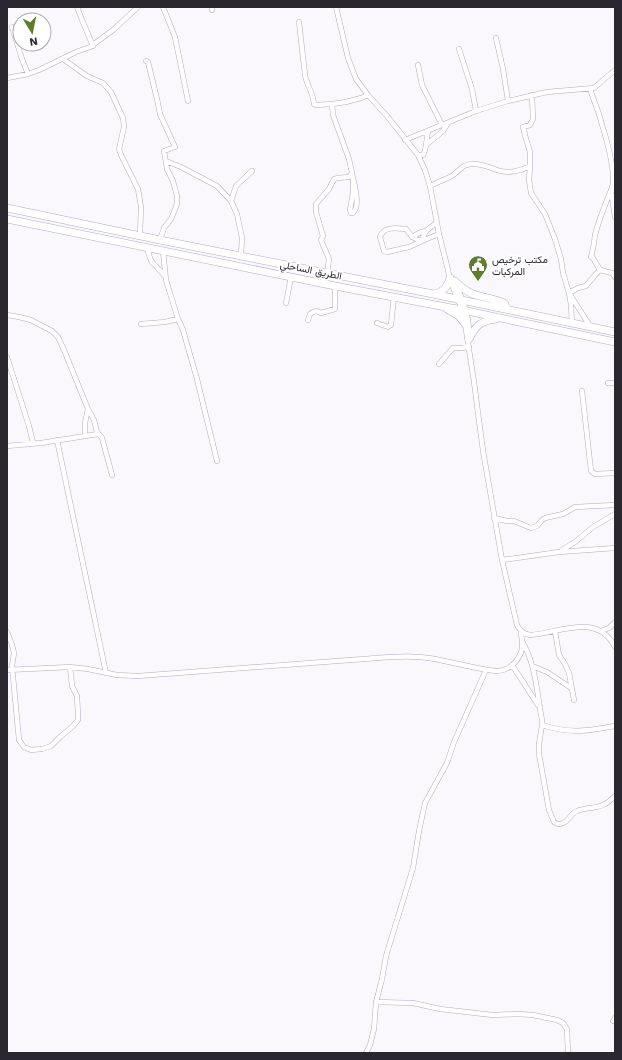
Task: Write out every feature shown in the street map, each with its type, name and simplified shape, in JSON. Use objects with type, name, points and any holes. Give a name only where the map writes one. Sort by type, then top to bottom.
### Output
[{"type":"highway","name":"الطريق الساحلي","points":[[7,208],[615,332]]},
{"type":"highway","name":"الطريق الساحلي","points":[[7,219],[335,286],[394,296],[615,342]]},
{"type":"highway","points":[[433,294],[443,291],[452,280],[462,289],[472,294],[504,303],[506,309]]},
{"type":"highway","points":[[443,306],[459,316],[465,324]]},
{"type":"highway","points":[[469,343],[475,328],[482,323],[491,320],[505,319]]},
{"type":"street","points":[[77,7],[92,46]]},
{"type":"street","points":[[7,78],[28,74],[46,68],[76,52],[92,46],[113,30],[138,7]]},
{"type":"street","points":[[164,7],[175,37],[188,101]]},
{"type":"street","points":[[336,7],[348,58],[356,79],[418,155],[425,170],[430,186],[436,223],[448,270],[469,323],[469,343]]},
{"type":"street","points":[[299,22],[306,82],[310,86],[314,98],[314,104],[332,104],[361,98],[368,95]]},
{"type":"street","points":[[496,38],[508,101]]},
{"type":"street","points":[[459,49],[472,89],[476,111]]},
{"type":"street","points":[[20,52],[28,74]]},
{"type":"street","points":[[64,59],[87,76],[103,83],[111,92],[123,118],[124,127],[119,149],[138,189],[142,207],[140,236]]},
{"type":"street","points":[[146,61],[148,62],[160,114],[175,147],[164,151],[167,168],[173,181],[177,196],[177,203],[171,219],[164,228],[160,240]]},
{"type":"street","points":[[418,65],[422,85],[442,125]]},
{"type":"street","points":[[405,140],[476,111],[508,101],[547,92],[594,88],[615,70]]},
{"type":"street","points":[[590,88],[613,158],[614,179],[613,187],[602,212],[595,235],[593,252],[590,257],[593,258],[600,270],[612,273],[615,276]]},
{"type":"street","points":[[532,95],[533,119],[530,125],[523,127],[530,152],[529,180],[531,192],[545,214],[555,239],[569,293],[572,323]]},
{"type":"street","points":[[332,104],[333,115],[349,159],[357,201],[356,210],[353,213],[351,213],[350,210],[353,194],[352,175]]},
{"type":"street","points":[[426,145],[444,131],[448,122]]},
{"type":"street","points":[[418,155],[423,156],[425,153],[428,131]]},
{"type":"street","points":[[166,161],[181,167],[217,186],[232,201],[237,214],[242,238],[241,256]]},
{"type":"street","points":[[430,186],[451,177],[462,166],[473,164],[488,166],[498,171],[510,172],[530,166]]},
{"type":"street","points":[[232,201],[236,186],[252,171]]},
{"type":"street","points":[[327,274],[328,259],[322,240],[316,212],[316,204],[329,189],[334,179],[339,177],[350,177],[352,175]]},
{"type":"street","points":[[611,190],[615,198]]},
{"type":"street","points":[[611,190],[615,217]]},
{"type":"street","points":[[412,237],[426,231],[436,223]]},
{"type":"street","points":[[421,241],[417,241],[412,237],[406,229],[396,228],[388,229],[382,232],[380,237],[384,251],[387,252],[409,247],[439,234]]},
{"type":"street","points":[[421,241],[426,231]]},
{"type":"street","points":[[147,248],[152,262],[165,276]]},
{"type":"street","points":[[163,251],[165,276],[189,351],[217,461]]},
{"type":"street","points":[[569,293],[586,286],[600,270]]},
{"type":"street","points":[[286,303],[291,277]]},
{"type":"street","points":[[308,320],[310,314],[313,312],[317,311],[321,313],[334,309],[335,286]]},
{"type":"street","points":[[569,293],[590,326]]},
{"type":"street","points":[[377,323],[388,327],[391,325],[394,296]]},
{"type":"street","points":[[10,670],[70,667],[127,676],[143,676],[401,656],[434,658],[486,670],[498,671],[512,665],[520,655],[522,646],[521,631],[516,622],[494,518],[465,324],[465,311]]},
{"type":"street","points":[[7,316],[31,320],[55,333],[61,342],[88,409],[94,420],[98,434],[102,438],[112,475]]},
{"type":"street","points":[[141,324],[165,322],[178,319]]},
{"type":"street","points":[[439,364],[453,348],[462,348],[469,343]]},
{"type":"street","points":[[7,357],[33,443]]},
{"type":"street","points":[[608,383],[615,383]]},
{"type":"street","points":[[582,391],[591,471],[595,474],[615,473]]},
{"type":"street","points":[[85,436],[85,423],[88,409]]},
{"type":"street","points":[[7,446],[98,434]]},
{"type":"street","points":[[57,440],[106,673]]},
{"type":"street","points":[[494,518],[514,521],[531,528],[537,526],[545,518],[564,514],[575,507],[615,505]]},
{"type":"street","points":[[559,552],[576,542],[593,527],[615,514]]},
{"type":"street","points":[[502,560],[559,552],[615,548]]},
{"type":"street","points":[[601,632],[609,628],[615,622]]},
{"type":"street","points":[[521,631],[530,635],[583,627],[592,628],[610,638],[615,647]]},
{"type":"street","points":[[555,631],[559,655],[568,669],[574,700]]},
{"type":"street","points":[[7,632],[14,653],[10,670],[19,740],[24,747],[31,750],[51,746],[78,720],[77,696],[72,686],[70,667]]},
{"type":"street","points":[[522,642],[532,666],[540,708],[542,725],[538,749],[549,810],[554,822],[562,824],[577,811],[604,805],[615,796]]},
{"type":"street","points":[[512,665],[540,708]]},
{"type":"street","points":[[532,666],[547,672],[571,688]]},
{"type":"street","points":[[366,1053],[374,1033],[376,1002],[382,979],[387,949],[413,868],[425,803],[449,760],[454,742],[486,670]]},
{"type":"street","points":[[542,725],[559,730],[577,731],[615,726]]},
{"type":"street","points":[[376,1002],[413,1003],[440,1009],[493,1015],[526,1014],[557,1020],[563,1023],[567,1029],[568,1053]]},
{"type":"place","name":"مكتب ترخيص المركبات","points":[[478,282]]}]
